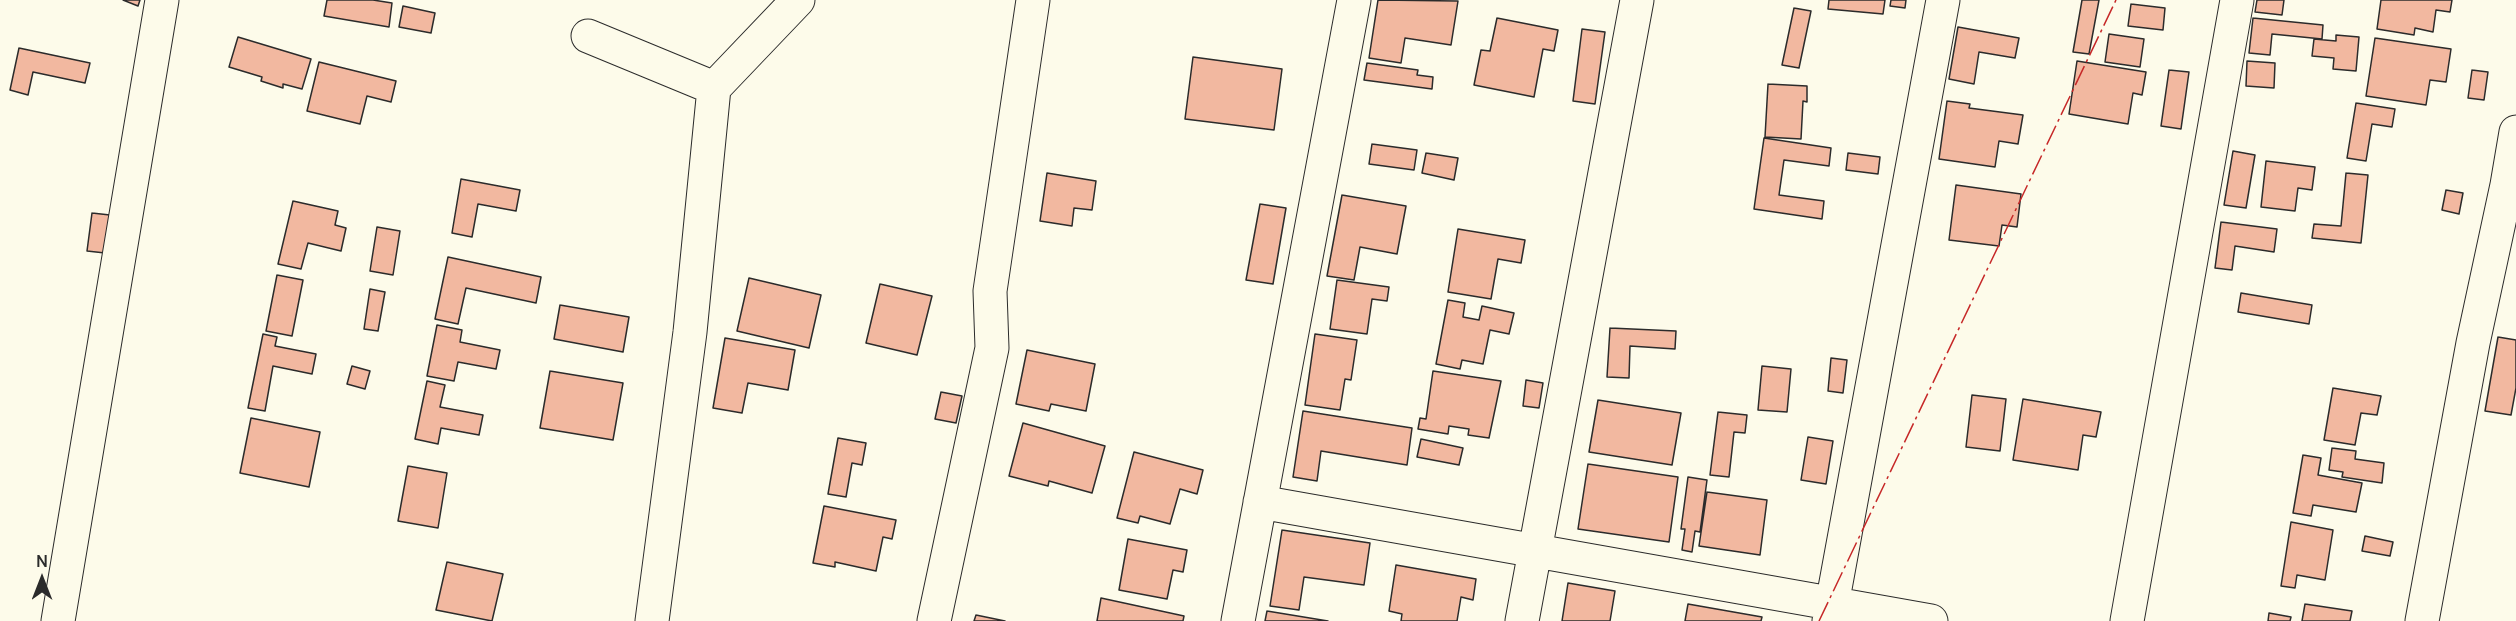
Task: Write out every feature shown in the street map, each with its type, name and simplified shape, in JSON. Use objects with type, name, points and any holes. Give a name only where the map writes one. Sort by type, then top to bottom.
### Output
[{"type":"street","points":[[58,621],[162,0]]},
{"type":"street","points":[[652,621],[690,332],[714,88],[798,0]]},
{"type":"street","points":[[934,621],[992,348],[990,291],[1033,0]]},
{"type":"street","points":[[1238,621],[1354,0]]},
{"type":"street","points":[[1522,621],[1636,0]]},
{"type":"street","points":[[1831,612],[1943,0]]},
{"type":"street","points":[[2127,621],[2237,0]]},
{"type":"street","points":[[588,36],[714,88]]},
{"type":"street","points":[[2422,621],[2473,343],[2516,132]]},
{"type":"street","points":[[1260,502],[1535,553],[1831,612],[1931,621]]},
{"type":"building","points":[[123,0],[140,0],[138,6]]},
{"type":"building","points":[[327,0],[373,0],[392,3],[389,27],[324,16]]},
{"type":"building","points":[[1378,0],[1458,1],[1451,45],[1405,38],[1401,63],[1369,58]]},
{"type":"building","points":[[1829,0],[1885,0],[1883,14],[1828,9]]},
{"type":"building","points":[[1891,0],[1906,0],[1905,8],[1890,6]]},
{"type":"building","points":[[2082,0],[2099,0],[2089,54],[2073,52]]},
{"type":"building","points":[[2257,0],[2284,0],[2282,15],[2255,12]]},
{"type":"building","points":[[2381,0],[2452,0],[2450,12],[2436,10],[2433,32],[2415,28],[2414,35],[2377,29]]},
{"type":"building","points":[[2131,4],[2165,8],[2163,30],[2128,26]]},
{"type":"building","points":[[403,6],[435,13],[431,33],[399,27]]},
{"type":"building","points":[[1794,8],[1811,11],[1799,68],[1782,65]]},
{"type":"building","points":[[1497,18],[1558,30],[1554,51],[1543,49],[1534,97],[1474,85],[1481,50],[1490,51]]},
{"type":"building","points":[[2253,18],[2323,25],[2322,39],[2272,34],[2270,55],[2249,53]]},
{"type":"building","points":[[1958,27],[2019,38],[2015,58],[1979,52],[1974,84],[1949,79]]},
{"type":"building","points":[[1582,29],[1605,32],[1595,104],[1573,101]]},
{"type":"building","points":[[2109,34],[2144,39],[2140,67],[2105,62]]},
{"type":"building","points":[[2336,35],[2359,37],[2356,71],[2333,69],[2334,58],[2312,56],[2314,39],[2336,41]]},
{"type":"building","points":[[238,37],[311,59],[302,89],[283,84],[283,88],[261,81],[262,77],[229,67]]},
{"type":"building","points":[[2375,38],[2451,49],[2446,82],[2430,80],[2426,105],[2366,96]]},
{"type":"building","points":[[19,48],[90,63],[85,83],[33,72],[28,95],[10,90]]},
{"type":"building","points":[[1193,57],[1282,69],[1274,130],[1185,119]]},
{"type":"building","points":[[2077,61],[2146,72],[2142,95],[2133,93],[2128,124],[2069,114]]},
{"type":"building","points":[[2247,61],[2275,63],[2274,88],[2246,86]]},
{"type":"building","points":[[319,62],[396,81],[391,102],[367,96],[360,124],[307,111]]},
{"type":"building","points":[[1367,63],[1418,70],[1417,75],[1433,77],[1432,89],[1364,80]]},
{"type":"building","points":[[2169,70],[2189,72],[2181,129],[2161,126]]},
{"type":"building","points":[[2472,70],[2488,72],[2484,100],[2468,98]]},
{"type":"building","points":[[1768,84],[1807,86],[1807,102],[1803,101],[1801,139],[1765,137]]},
{"type":"building","points":[[1947,101],[1970,104],[1969,108],[2023,115],[2018,144],[1999,141],[1995,167],[1939,159]]},
{"type":"building","points":[[2356,103],[2395,109],[2392,127],[2372,124],[2366,161],[2347,158]]},
{"type":"building","points":[[1764,138],[1831,148],[1829,166],[1784,160],[1779,195],[1824,201],[1822,219],[1754,209]]},
{"type":"building","points":[[1372,144],[1417,150],[1414,170],[1369,164]]},
{"type":"building","points":[[2233,151],[2255,155],[2246,208],[2224,205]]},
{"type":"building","points":[[1426,153],[1458,158],[1454,180],[1422,173]]},
{"type":"building","points":[[1848,153],[1880,157],[1878,174],[1846,170]]},
{"type":"building","points":[[2266,161],[2315,167],[2312,190],[2298,188],[2295,211],[2261,207]]},
{"type":"building","points":[[1047,173],[1096,181],[1092,210],[1074,208],[1072,226],[1040,221]]},
{"type":"building","points":[[2346,173],[2368,175],[2361,243],[2312,238],[2314,224],[2341,226]]},
{"type":"building","points":[[461,179],[520,190],[516,211],[478,204],[472,237],[452,233]]},
{"type":"building","points":[[1956,185],[2021,194],[2017,227],[2002,225],[1999,246],[1949,240]]},
{"type":"building","points":[[2446,190],[2463,193],[2459,214],[2442,210]]},
{"type":"building","points":[[1342,195],[1406,206],[1397,254],[1360,247],[1354,280],[1327,276]]},
{"type":"building","points":[[293,201],[338,211],[335,225],[346,228],[341,251],[308,243],[301,269],[278,264]]},
{"type":"building","points":[[1260,204],[1286,208],[1273,284],[1246,280]]},
{"type":"building","points":[[92,213],[110,215],[105,253],[87,251]]},
{"type":"building","points":[[2221,222],[2277,229],[2274,252],[2235,246],[2232,270],[2215,268]]},
{"type":"building","points":[[377,227],[400,231],[393,275],[370,271]]},
{"type":"building","points":[[1458,229],[1525,240],[1521,263],[1498,259],[1491,299],[1448,292]]},
{"type":"building","points":[[448,257],[541,277],[536,303],[466,288],[458,324],[435,319]]},
{"type":"building","points":[[277,275],[303,280],[292,336],[266,331]]},
{"type":"building","points":[[749,278],[821,295],[809,348],[737,331]]},
{"type":"building","points":[[1337,280],[1389,287],[1387,301],[1372,299],[1367,334],[1330,329]]},
{"type":"building","points":[[880,284],[932,296],[917,355],[866,343]]},
{"type":"building","points":[[370,289],[385,292],[378,331],[364,329]]},
{"type":"building","points":[[2241,293],[2312,305],[2309,324],[2238,312]]},
{"type":"building","points":[[1448,300],[1465,303],[1463,317],[1479,320],[1482,306],[1514,313],[1509,334],[1490,330],[1483,364],[1462,360],[1460,369],[1436,364]]},
{"type":"building","points":[[560,305],[629,317],[623,352],[554,339]]},
{"type":"building","points":[[437,325],[462,330],[460,342],[500,350],[496,369],[458,362],[454,381],[427,376]]},
{"type":"building","points":[[1610,328],[1676,331],[1675,349],[1630,346],[1629,378],[1607,377]]},
{"type":"building","points":[[263,334],[277,337],[275,346],[316,354],[312,374],[273,366],[265,411],[248,408]]},
{"type":"building","points":[[1315,334],[1357,340],[1351,380],[1345,379],[1340,410],[1305,405]]},
{"type":"building","points":[[2498,337],[2516,340],[2516,388],[2511,415],[2485,411]]},
{"type":"building","points":[[725,338],[795,350],[788,390],[748,383],[742,413],[713,408]]},
{"type":"building","points":[[1027,350],[1095,364],[1086,411],[1051,404],[1049,411],[1016,404]]},
{"type":"building","points":[[1831,358],[1847,360],[1843,393],[1828,391]]},
{"type":"building","points":[[352,366],[370,371],[365,389],[347,384]]},
{"type":"building","points":[[1762,366],[1791,369],[1787,412],[1758,410]]},
{"type":"building","points":[[550,371],[623,383],[613,440],[540,428]]},
{"type":"building","points":[[1433,371],[1501,381],[1489,438],[1468,435],[1469,429],[1449,426],[1448,434],[1418,429],[1420,418],[1426,419]]},
{"type":"building","points":[[1526,380],[1543,383],[1539,408],[1523,406]]},
{"type":"building","points":[[427,381],[445,385],[440,407],[483,415],[479,435],[441,428],[438,444],[415,439]]},
{"type":"building","points":[[2333,388],[2381,396],[2377,415],[2361,413],[2355,445],[2324,440]]},
{"type":"building","points":[[941,392],[962,396],[956,423],[935,419]]},
{"type":"building","points":[[1972,395],[2006,399],[2000,451],[1966,447]]},
{"type":"building","points":[[2023,399],[2101,412],[2096,437],[2083,435],[2078,470],[2013,460]]},
{"type":"building","points":[[1598,400],[1681,413],[1672,465],[1589,452]]},
{"type":"building","points":[[1303,411],[1412,428],[1407,465],[1321,451],[1317,481],[1293,477]]},
{"type":"building","points":[[1718,412],[1747,415],[1745,433],[1734,432],[1729,477],[1710,475]]},
{"type":"building","points":[[251,418],[320,432],[309,487],[240,473]]},
{"type":"building","points":[[1023,423],[1105,446],[1092,493],[1049,481],[1048,486],[1009,476]]},
{"type":"building","points":[[1808,437],[1833,441],[1826,484],[1801,480]]},
{"type":"building","points":[[838,438],[866,443],[862,465],[852,463],[846,497],[828,494]]},
{"type":"building","points":[[1421,439],[1463,448],[1459,465],[1417,457]]},
{"type":"building","points":[[2332,448],[2356,451],[2355,459],[2384,463],[2382,483],[2342,477],[2343,472],[2329,470]]},
{"type":"building","points":[[1134,452],[1203,470],[1197,494],[1180,489],[1170,524],[1140,516],[1138,523],[1117,518]]},
{"type":"building","points":[[2303,455],[2321,458],[2318,475],[2362,483],[2356,512],[2313,505],[2311,516],[2293,513]]},
{"type":"building","points":[[1588,464],[1678,477],[1669,542],[1578,529]]},
{"type":"building","points":[[408,466],[447,473],[438,528],[398,521]]},
{"type":"building","points":[[1688,477],[1707,480],[1700,532],[1695,531],[1692,552],[1682,550],[1685,529],[1681,529]]},
{"type":"building","points":[[1707,492],[1767,500],[1760,555],[1699,546]]},
{"type":"building","points":[[824,506],[896,520],[892,539],[883,537],[876,571],[835,562],[835,567],[813,563]]},
{"type":"building","points":[[2291,522],[2333,530],[2325,580],[2297,575],[2295,588],[2281,586]]},
{"type":"building","points":[[1282,530],[1370,543],[1364,585],[1304,577],[1299,610],[1270,606]]},
{"type":"building","points":[[2365,536],[2393,542],[2390,556],[2362,551]]},
{"type":"building","points":[[1128,539],[1187,550],[1183,572],[1173,570],[1167,599],[1119,590]]},
{"type":"building","points":[[447,562],[503,574],[492,621],[436,610]]},
{"type":"building","points":[[1396,565],[1476,579],[1473,600],[1461,597],[1457,621],[1401,621],[1402,614],[1389,611]]},
{"type":"building","points":[[1568,583],[1615,591],[1610,621],[1562,621]]},
{"type":"building","points":[[1101,598],[1184,616],[1183,621],[1097,621]]},
{"type":"building","points":[[1688,604],[1762,617],[1761,621],[1685,621]]},
{"type":"building","points":[[2305,604],[2352,611],[2350,621],[2302,621]]},
{"type":"building","points":[[1267,611],[1328,621],[1265,621]]},
{"type":"building","points":[[2269,613],[2291,617],[2290,621],[2268,621]]},
{"type":"building","points":[[976,615],[1005,621],[974,621]]},
{"type":"power","points":[[1819,621],[2116,0]]}]
